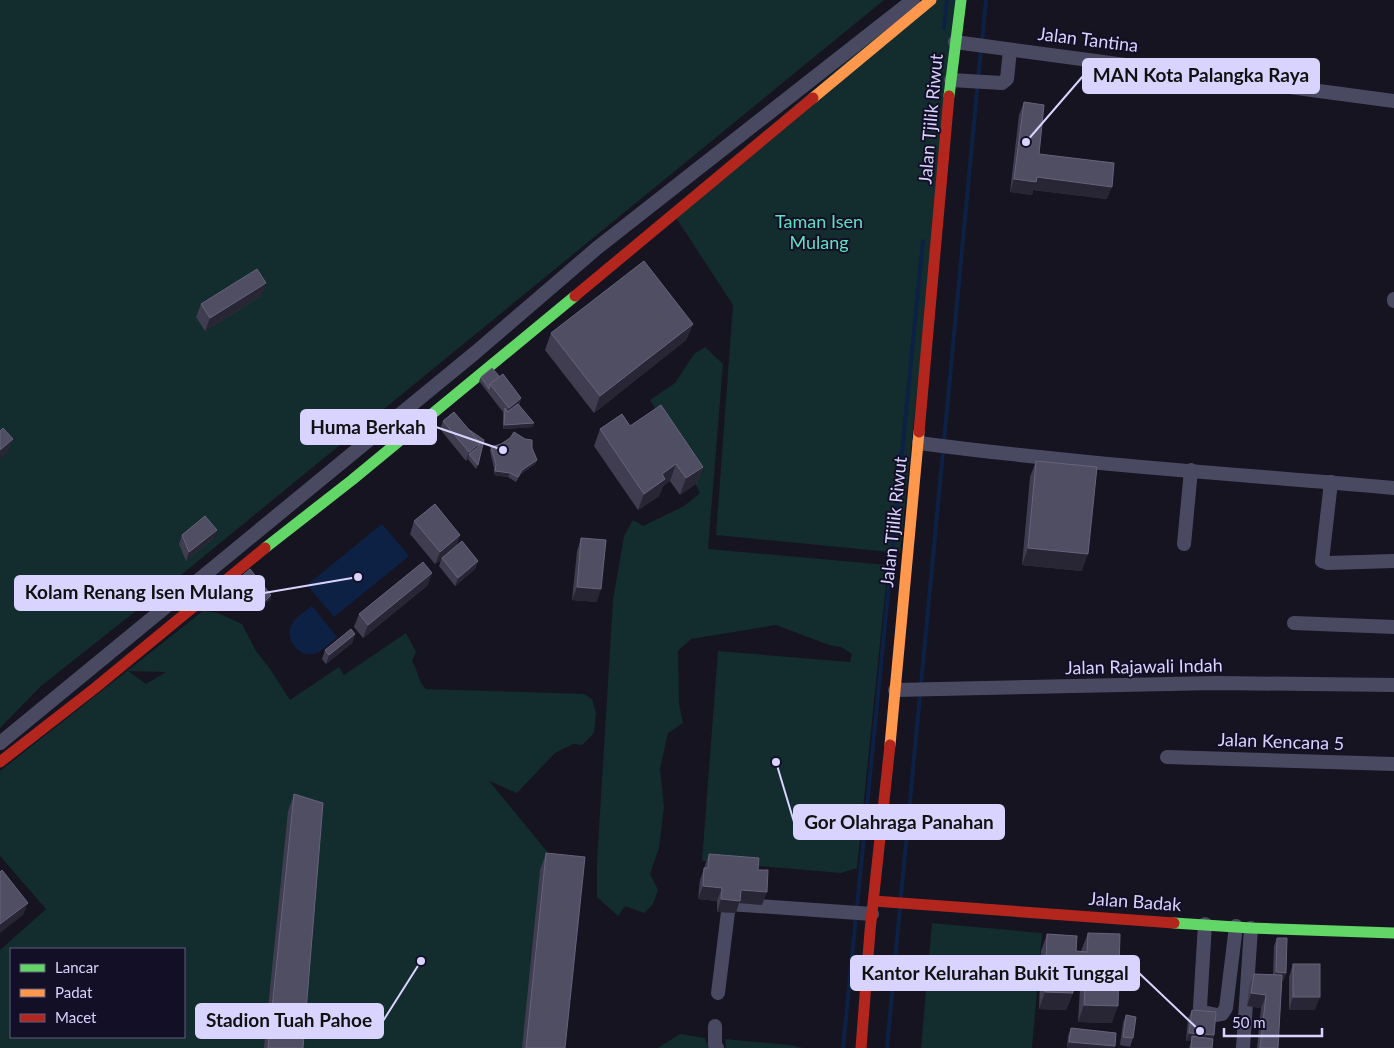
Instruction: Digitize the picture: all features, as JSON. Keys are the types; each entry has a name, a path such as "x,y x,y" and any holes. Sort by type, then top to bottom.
{"main road":[{"path":"0,762 382,455 931,0"},
{"name":"Jalan Tjilik Riwut","path":"861,1048 919,443 951,80 961,0"},
{"name":"Jalan Badak","path":"873,908 1205,924 1251,928 1394,933"}],"street":[{"path":"0,743 453,371 597,248 913,0"},
{"name":"Jalan Tantina","path":"955,42 1394,101"},
{"path":"951,80 1002,83 1007,79 1010,50"},
{"path":"919,443 1013,456 1191,470 1257,478 1394,488"},
{"path":"1184,544 1191,470"},
{"path":"1331,482 1323,562 1394,561"},
{"path":"1294,623 1394,627"},
{"name":"Jalan Rajawali Indah","path":"895,690 1216,683 1394,685"},
{"name":"Jalan Kencana 5","path":"1167,757 1394,764"},
{"path":"718,993 729,904 852,913 873,908"},
{"path":"1205,924 1200,1007 1203,1012 1217,1015 1222,1014 1226,1008 1236,926"},
{"path":"1244,1048 1251,928"},
{"path":"715,1026 715,1045 717,1048"}],"green space":[{"path":"0,0 884,0 170,584 41,686 0,728"},
{"name":"Taman Isen Mulang","path":"919,0 958,0 900,553 716,535 733,305 671,210"},
{"path":"705,347 723,364 708,549 888,565 857,868 841,873 702,861 718,651 850,662 852,654 841,647 829,645 776,625 691,639 678,651 679,704 683,723 668,733 660,769 664,807 659,848 650,874 658,890 653,904 644,913 625,906 618,916 597,897 597,862 613,600 624,536 633,520 643,526 684,506 700,493 650,400 675,383 694,354"},
{"path":"203,611 218,613 242,624 256,651 290,700 339,667 344,675 406,633 416,652 412,661 421,683 426,689 584,694 592,699 596,713 594,733 582,745 573,744 555,753 517,793 489,781 564,872 561,1048 0,1048 0,950 46,909 0,856 0,771","holes":["128,671 166,672 146,684"]},
{"path":"932,923 1042,933 1032,1048 921,1048"},
{"path":"680,1034 705,1038 708,1048 658,1048"},
{"path":"725,1039 789,1045 803,1048 726,1048"}],"water":[{"path":"382,524 409,556 334,617 307,585"},
{"path":"312,606 337,637 319,652 306,654 301,652 292,643 290,630 296,619"}],"building":[{"path":"1024,102 1044,105 1039,154 1114,163 1112,187 1037,177 1036,182 1014,179"},
{"path":"644,261 693,324 600,396 551,333"},
{"path":"257,269 266,283 210,318 201,304"},
{"path":"492,368 500,377 490,384 489,389 481,377"},
{"path":"503,374 521,398 509,408 490,384"},
{"path":"518,404 534,423 504,425 505,408 507,412"},
{"path":"661,405 703,467 686,478 676,464 662,474 665,479 644,494 600,429 622,414 630,426"},
{"path":"454,412 480,443 469,452 443,421"},
{"path":"3,428 13,439 0,450 0,431"},
{"path":"468,429 484,440 478,465 469,454 480,443"},
{"path":"514,432 525,439 532,440 532,448 537,460 522,470 518,477 510,473 495,471 496,464 491,447 501,444 510,438"},
{"path":"1036,461 1097,467 1088,554 1028,548"},
{"path":"435,504 460,535 440,552 414,521"},
{"path":"205,516 217,530 189,552 182,535"},
{"path":"581,538 606,540 601,589 577,587"},
{"path":"462,541 478,561 458,578 442,558"},
{"path":"423,562 432,573 368,625 359,614"},
{"path":"250,569 271,595 265,601 243,575"},
{"path":"351,629 355,634 329,655 325,650"},
{"path":"294,794 323,803 303,1048 268,1048"},
{"path":"546,853 585,857 565,1048 526,1048"},
{"path":"709,854 759,858 758,870 768,870 767,892 741,890 740,901 721,899 722,888 703,886 704,868 708,868"},
{"path":"2,870 28,903 0,924 0,872"},
{"path":"1088,933 1120,934 1118,1006 1084,1005 1086,971 1073,971 1073,993 1045,992 1047,934 1077,936 1076,951 1087,952"},
{"path":"1277,938 1287,938 1286,973 1276,972"},
{"path":"1293,964 1320,964 1320,997 1293,997"},
{"path":"1254,974 1282,975 1278,1048 1260,1048 1266,995 1251,993"},
{"path":"1192,1010 1216,1012 1214,1035 1189,1033"},
{"path":"1126,1015 1136,1017 1133,1038 1123,1037"},
{"path":"1071,1028 1116,1033 1115,1046 1069,1042"},
{"path":"1192,1036 1213,1039 1212,1048 1191,1048"}],"waterway":[{"path":"944,28 947,0"},
{"path":"982,43 986,0"},
{"path":"901,896 981,49"},
{"path":"843,1048 923,241"},
{"path":"887,1048 900,908"}],"traffic: fast":[{"path":"949,96 961,0"},
{"path":"265,548 352,480 575,296"},
{"path":"1174,923 1394,933"}],"traffic: slow":[{"path":"813,98 931,0"},
{"path":"890,745 919,432"}],"traffic: jam":[{"path":"919,432 949,96"},
{"path":"575,296 813,98"},
{"path":"0,762 95,688 265,548"},
{"path":"861,1048 870,931 890,745"},
{"path":"874,901 1174,923"}],"place":[{"name":"MAN Kota Palangka Raya","path":"1026,142"},
{"name":"Huma Berkah","path":"503,450"},
{"name":"Kolam Renang Isen Mulang","path":"358,577"},
{"name":"Gor Olahraga Panahan","path":"776,762"},
{"name":"Stadion Tuah Pahoe","path":"421,961"},
{"name":"Kantor Kelurahan Bukit Tunggal","path":"1200,1031"}]}
